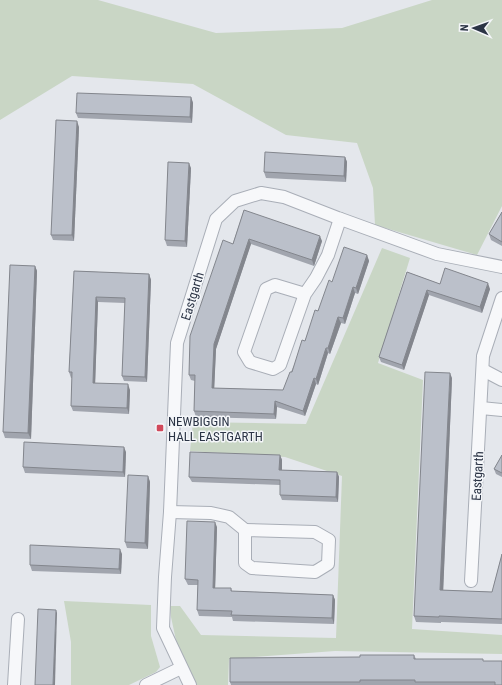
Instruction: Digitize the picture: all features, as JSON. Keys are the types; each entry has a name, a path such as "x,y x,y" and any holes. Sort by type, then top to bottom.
{"street":[{"name":"Eastgarth","path":"190,685 164,628 165,577 170,512 177,343 216,219 235,201 261,193 284,197 437,254 502,267"},
{"path":"305,294 275,285 266,289 244,352 250,362 273,369 280,365 305,294 316,278 328,255 340,219"},
{"name":"Eastgarth","path":"471,581 483,356 497,328 502,298"},
{"path":"483,370 502,380"},
{"path":"481,408 502,410"},
{"path":"170,512 211,513 229,517 245,530 315,532 329,540 328,564 314,572 252,568 245,563 245,530"},
{"path":"14,685 18,619"},
{"path":"146,685 181,668"}],"green space":[{"path":"0,0 98,0 216,33 342,28 432,0 502,0 502,206 477,255 375,225 373,188 357,143 286,135 193,84 72,76 0,120"},
{"path":"382,248 410,258 378,363 423,380 412,629 502,635 502,654 335,651 229,659 228,685 197,685 177,645 170,606 180,606 201,635 336,638 342,476 285,457 190,451 193,422 306,424"},
{"path":"64,601 151,605 151,636 160,667 156,672 129,685 71,685 71,642"}],"building":[{"path":"77,93 191,97 190,117 76,113"},
{"path":"56,120 77,121 72,235 51,235"},
{"path":"265,152 345,157 344,176 264,172"},
{"path":"168,162 189,163 185,241 165,240"},
{"path":"244,210 320,236 312,260 249,239 214,344 212,388 283,390 290,372 292,372 302,340 305,341 315,310 318,311 329,280 332,282 344,247 367,255 356,288 353,287 343,318 338,317 328,348 326,348 316,379 314,378 303,411 275,401 274,414 194,411 195,375 189,375 190,336 223,240 233,244"},
{"path":"502,212 502,242 489,234"},
{"path":"10,265 35,266 28,433 3,432"},
{"path":"445,268 488,283 480,307 427,290 402,365 379,357 407,272 440,284"},
{"path":"74,271 149,274 145,377 122,376 125,298 96,297 93,383 128,384 127,408 71,406 72,372 69,372"},
{"path":"425,372 450,373 440,590 492,592 502,554 502,619 414,616"},
{"path":"24,442 124,447 123,472 23,467"},
{"path":"190,452 280,455 279,470 337,472 336,497 280,495 280,480 189,477"},
{"path":"502,455 502,473 494,469"},
{"path":"128,475 148,476 145,543 125,542"},
{"path":"187,521 215,522 213,588 231,588 231,591 333,595 332,618 231,615 232,611 197,610 198,580 185,579"},
{"path":"30,545 120,549 119,569 30,565"},
{"path":"38,609 56,610 53,685 35,685"},
{"path":"360,655 414,655 414,659 483,659 483,661 502,661 502,685 495,685 495,682 415,682 415,680 360,680 360,682 230,682 230,658 360,657"}],"place":[{"name":"NEWBIGGIN HALL EASTGARTH","path":"160,428"}]}
